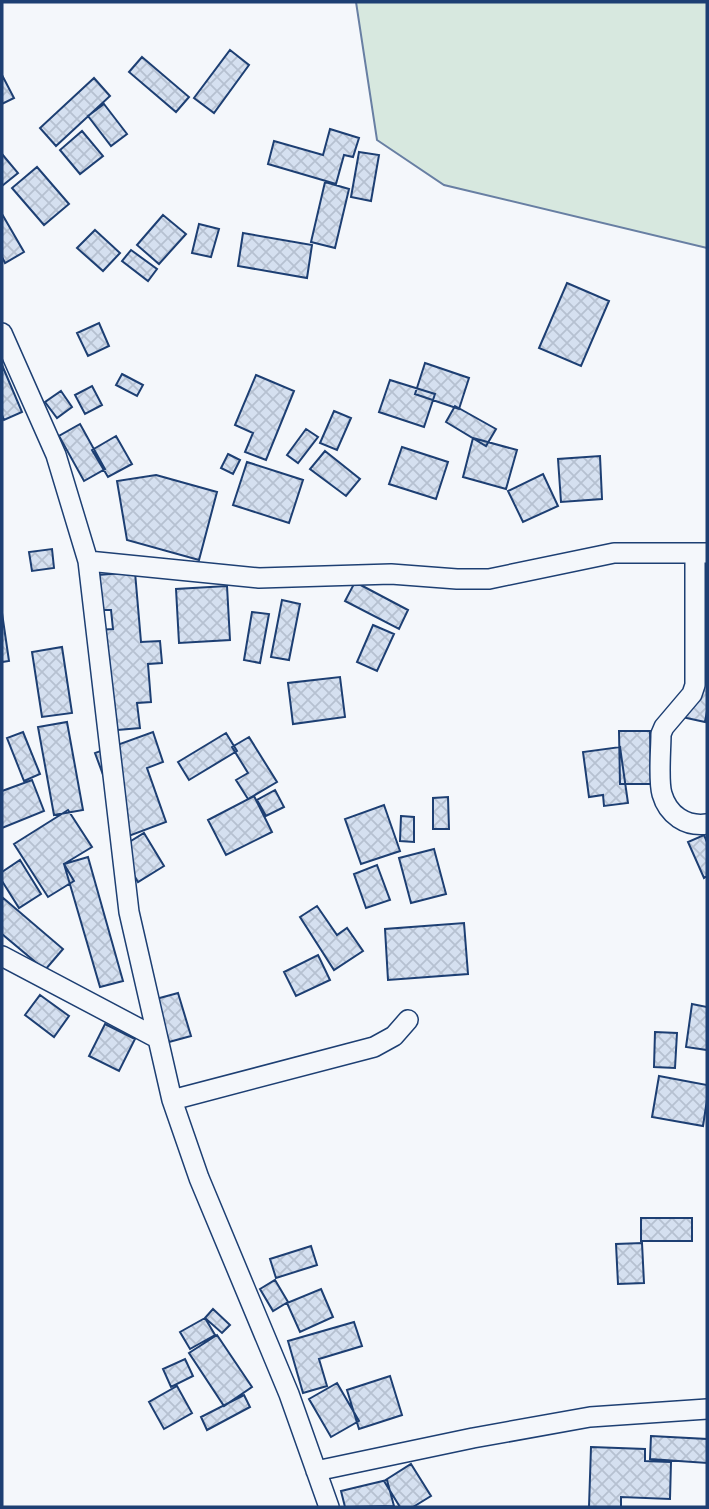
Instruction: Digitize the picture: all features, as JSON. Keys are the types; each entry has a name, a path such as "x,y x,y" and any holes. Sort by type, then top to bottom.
{"street":[{"path":"2,333 56,456 88,561 128,912 172,1100 200,1178 289,1394 329,1507"},
{"path":"88,561 259,578 391,574 489,579 614,553 701,553 695,685 692,694 661,734 661,792 669,811 682,821 707,824"},
{"path":"2,956 157,1038"},
{"path":"172,1100 374,1047 394,1035 408,1020"},
{"path":"316,1471 590,1417 707,1409"}],"shaded area":[{"path":"356,2 707,2 707,248 444,185 377,140"}],"building":[{"path":"230,50 249,65 214,113 194,98"},
{"path":"142,57 189,97 176,112 129,72"},
{"path":"2,75 14,98 2,104"},
{"path":"94,78 110,96 56,146 40,128"},
{"path":"104,104 127,134 111,146 88,116"},
{"path":"330,129 359,138 353,157 344,155 336,184 268,164 274,141 323,155"},
{"path":"82,131 103,156 80,174 60,150"},
{"path":"359,152 379,155 371,201 351,197"},
{"path":"2,154 18,173 2,186"},
{"path":"37,167 69,204 44,225 12,188"},
{"path":"325,182 349,189 335,248 311,242"},
{"path":"2,214 24,252 5,263 2,257"},
{"path":"163,215 186,234 159,264 137,245"},
{"path":"199,224 219,229 211,257 192,253"},
{"path":"95,230 120,253 103,271 77,248"},
{"path":"243,233 312,245 307,278 238,266"},
{"path":"131,250 157,269 148,281 122,261"},
{"path":"567,283 609,301 581,366 539,348"},
{"path":"99,323 109,346 88,356 77,333"},
{"path":"425,363 469,378 459,409 415,394"},
{"path":"2,365 22,412 4,420 2,415"},
{"path":"122,374 143,385 137,396 116,385"},
{"path":"256,375 294,391 266,460 245,452 253,433 235,425"},
{"path":"390,380 435,394 424,427 379,412"},
{"path":"92,386 102,405 85,414 75,395"},
{"path":"61,391 72,407 57,418 45,402"},
{"path":"455,406 496,429 486,446 446,422"},
{"path":"334,411 351,418 337,450 320,443"},
{"path":"80,424 105,469 84,481 59,436"},
{"path":"306,429 318,437 298,463 287,455"},
{"path":"116,436 132,464 108,477 92,450"},
{"path":"473,438 517,450 506,489 463,477"},
{"path":"402,447 448,462 436,499 389,484"},
{"path":"325,451 360,479 346,496 310,469"},
{"path":"228,454 240,460 233,474 221,468"},
{"path":"600,456 602,499 561,502 558,459"},
{"path":"247,462 303,480 289,523 233,505"},
{"path":"543,474 558,506 523,522 508,491"},
{"path":"156,475 217,492 199,560 127,540 117,481"},
{"path":"52,549 54,568 32,571 29,552"},
{"path":"135,572 141,642 160,641 162,663 148,664 151,702 137,703 140,728 106,731 97,630 113,629 111,610 101,610 98,575"},
{"path":"355,582 408,610 399,629 345,601"},
{"path":"227,586 230,640 179,643 176,589"},
{"path":"282,600 300,604 289,660 271,657"},
{"path":"252,612 269,614 260,663 244,660"},
{"path":"2,613 9,661 2,662"},
{"path":"373,625 394,634 377,671 357,662"},
{"path":"62,647 72,713 42,717 32,652"},
{"path":"695,659 707,662 705,722 682,717"},
{"path":"340,677 345,717 293,724 288,683"},
{"path":"67,722 83,810 54,815 38,727"},
{"path":"619,731 650,731 651,784 620,784"},
{"path":"23,732 40,774 24,781 7,738"},
{"path":"153,732 163,762 147,768 166,822 126,837 95,753"},
{"path":"226,733 237,751 189,780 178,762"},
{"path":"249,737 277,782 248,799 236,780 248,773 232,747"},
{"path":"620,747 628,803 604,806 603,795 589,797 583,752"},
{"path":"32,780 44,811 2,828 2,791"},
{"path":"275,790 284,807 266,816 257,800"},
{"path":"254,796 272,832 226,855 208,820"},
{"path":"448,797 449,829 433,829 433,798"},
{"path":"384,805 400,851 361,864 345,819"},
{"path":"68,810 92,847 64,864 74,881 48,897 14,844"},
{"path":"401,816 414,817 414,842 400,841"},
{"path":"144,833 164,866 138,882 118,849"},
{"path":"704,835 707,842 707,876 704,878 688,842"},
{"path":"434,849 446,894 411,903 399,858"},
{"path":"88,857 123,981 100,987 64,864"},
{"path":"20,860 41,894 19,908 2,881 2,872"},
{"path":"377,865 390,900 366,908 354,874"},
{"path":"2,897 63,949 45,970 2,934"},
{"path":"317,906 337,935 347,928 363,951 334,970 300,917"},
{"path":"464,923 468,974 388,980 385,929"},
{"path":"318,955 330,980 296,996 284,972"},
{"path":"178,993 191,1036 169,1042 156,999"},
{"path":"40,995 69,1016 54,1037 25,1015"},
{"path":"692,1004 707,1007 707,1050 686,1047"},
{"path":"105,1024 135,1039 119,1071 89,1056"},
{"path":"655,1032 677,1033 675,1068 654,1067"},
{"path":"659,1076 707,1085 703,1126 652,1117"},
{"path":"641,1218 692,1218 692,1241 641,1241"},
{"path":"642,1243 644,1283 618,1284 616,1244"},
{"path":"311,1246 317,1265 276,1278 270,1259"},
{"path":"275,1280 288,1302 273,1311 260,1289"},
{"path":"321,1289 333,1317 300,1332 287,1303"},
{"path":"213,1309 230,1325 222,1333 205,1318"},
{"path":"205,1318 215,1335 190,1349 180,1332"},
{"path":"354,1322 362,1346 319,1359 327,1386 303,1393 288,1341"},
{"path":"217,1335 252,1387 224,1406 189,1353"},
{"path":"185,1359 193,1376 171,1387 163,1369"},
{"path":"390,1376 402,1415 359,1429 347,1390"},
{"path":"337,1383 359,1421 331,1437 309,1399"},
{"path":"177,1386 192,1413 164,1429 149,1402"},
{"path":"244,1395 250,1407 207,1430 201,1417"},
{"path":"651,1436 707,1439 707,1463 650,1459"},
{"path":"591,1447 645,1449 645,1461 671,1462 670,1499 621,1497 621,1507 589,1507"},
{"path":"411,1464 431,1496 413,1507 400,1507 384,1481"},
{"path":"387,1480 394,1506 345,1507 341,1491"}]}
